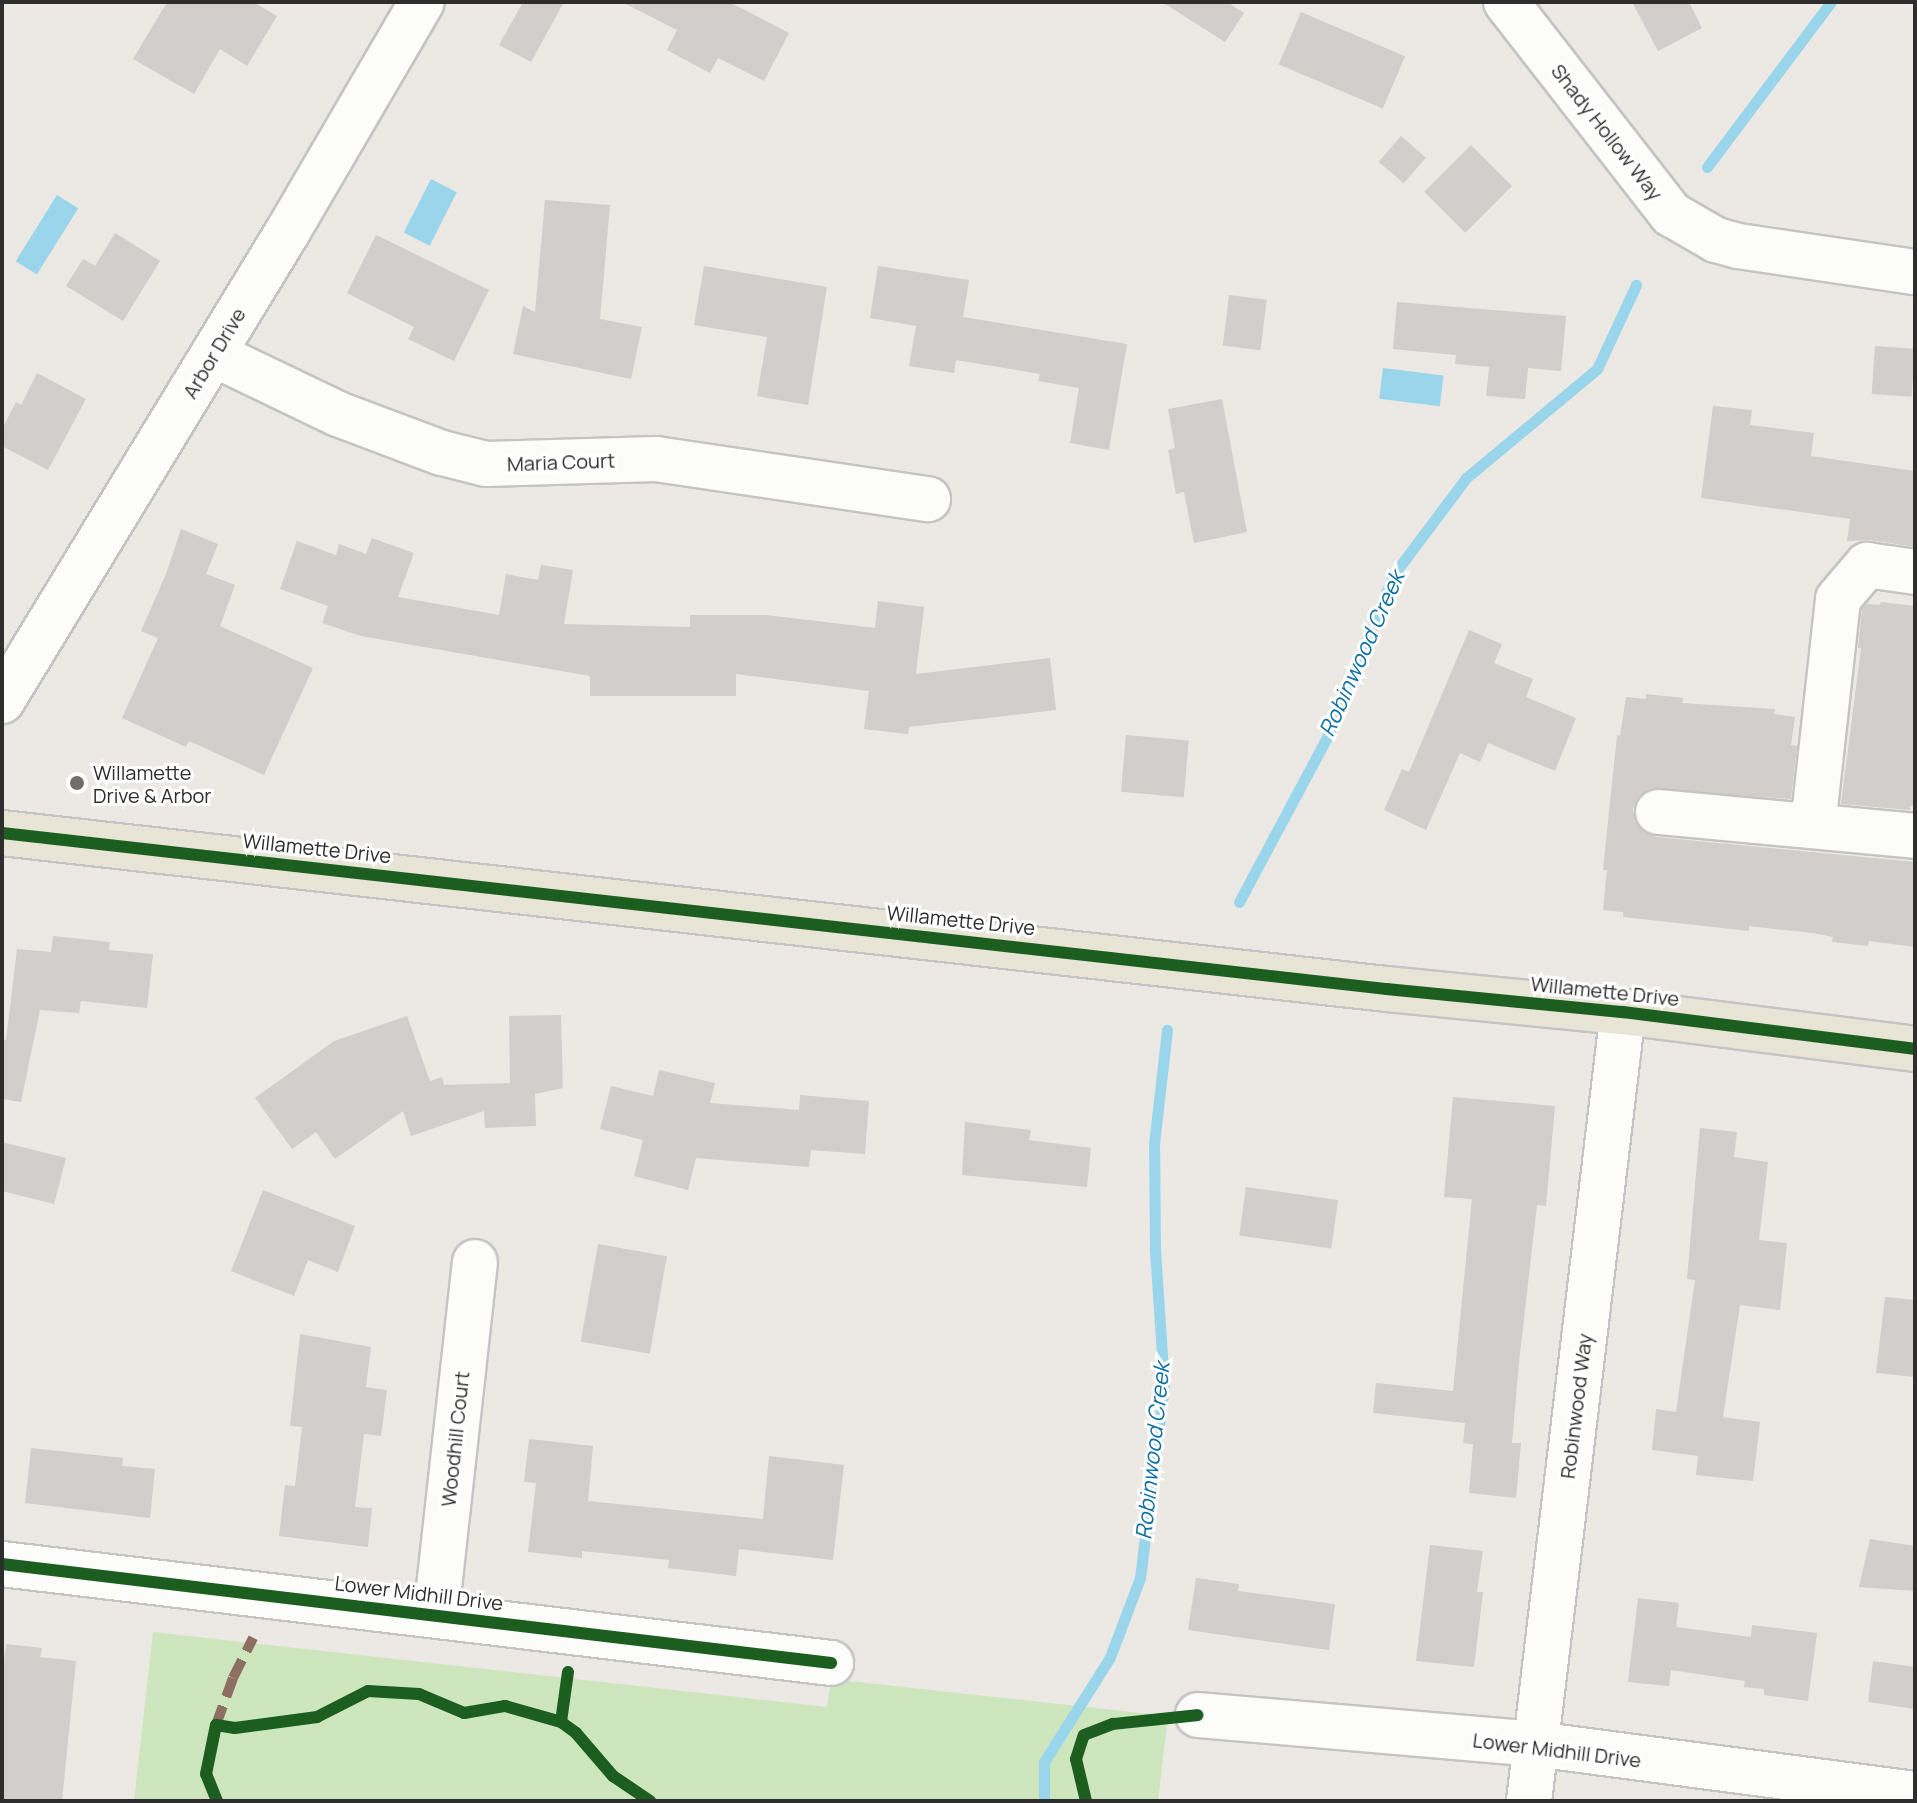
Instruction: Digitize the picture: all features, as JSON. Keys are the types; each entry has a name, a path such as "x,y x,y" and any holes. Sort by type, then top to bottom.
{"main road":[{"name":"Willamette Drive","path":"2,833 1387,989 1623,1012 1915,1049"}],"street":[{"name":"Arbor Drive","path":"2,701 422,2"},
{"name":"Shady Hollow Way","path":"1506,2 1671,214 1716,240 1738,246 1915,272"},
{"name":"Maria Court","path":"213,354 338,414 442,453 486,464 656,459 928,499"},
{"path":"1813,826 1838,599 1867,565 1915,572"},
{"path":"1658,812 1915,836"},
{"name":"Robinwood Way","path":"1529,1801 1623,1012"},
{"name":"Woodhill Court","path":"436,1615 475,1262"},
{"name":"Lower Midhill Drive","path":"2,1564 831,1663"},
{"name":"Lower Midhill Drive","path":"1198,1715 1535,1744 1915,1794"}],"green space":[{"path":"153,1632 827,1707 831,1679 1168,1716 1158,1801 134,1801"}],"water":[{"path":"431,179 457,192 430,246 404,232"},
{"path":"57,195 78,208 37,274 16,261"},
{"path":"1383,368 1444,375 1440,406 1379,399"}],"building":[{"path":"167,2 253,2 277,16 247,66 220,49 194,94 133,59"},
{"path":"523,2 564,2 531,62 499,45"},
{"path":"622,2 729,2 789,33 764,81 718,58 710,73 667,50 677,30"},
{"path":"1162,2 1227,2 1244,13 1225,42"},
{"path":"1632,2 1689,2 1702,28 1658,51"},
{"path":"1301,12 1405,56 1383,109 1279,64"},
{"path":"1401,136 1426,158 1404,183 1379,162"},
{"path":"1471,145 1512,186 1465,233 1424,192"},
{"path":"545,200 610,205 600,319 642,327 631,379 513,354 523,306 535,312"},
{"path":"115,233 160,261 123,321 66,286 83,259 95,266"},
{"path":"376,235 489,290 454,361 408,339 414,327 347,293"},
{"path":"704,266 827,287 808,405 757,396 767,337 694,325"},
{"path":"878,266 969,280 963,317 1127,344 1109,450 1070,443 1079,388 1038,381 1040,374 956,360 954,373 909,366 916,326 870,318"},
{"path":"1229,295 1267,300 1261,350 1223,346"},
{"path":"1397,302 1566,316 1561,371 1528,368 1525,399 1486,396 1489,367 1455,364 1456,355 1393,349"},
{"path":"1875,346 1915,349 1912,397 1872,394"},
{"path":"37,373 86,399 48,470 2,446 2,429 16,402 21,405"},
{"path":"1222,399 1247,532 1194,543 1184,492 1176,494 1168,450 1175,448 1168,409"},
{"path":"1713,406 1752,410 1750,425 1814,433 1811,456 1915,471 1915,547 1871,540 1847,541 1850,519 1701,498"},
{"path":"181,529 218,544 206,574 235,585 220,626 313,668 264,775 189,741 186,747 122,718 158,638 141,631 166,574"},
{"path":"372,538 414,553 398,597 499,615 506,574 538,580 541,565 573,570 564,624 690,627 690,615 766,615 875,628 878,601 924,607 916,674 1050,658 1056,710 909,727 908,734 864,729 869,691 736,674 736,696 590,696 590,676 361,636 322,623 328,606 280,589 297,541 336,555 339,544 366,554"},
{"path":"1881,602 1915,606 1915,806 1910,806 1910,810 1841,804 1861,648 1858,648 1862,609 1867,604 1880,605"},
{"path":"1469,630 1502,644 1494,663 1533,679 1526,697 1576,718 1555,771 1488,743 1480,762 1460,753 1426,830 1384,810 1402,769 1409,772"},
{"path":"1646,694 1683,698 1682,703 1775,709 1774,714 1795,717 1791,745 1797,746 1791,799 1648,789 1638,797 1633,809 1635,822 1643,832 1656,837 1915,862 1915,947 1869,941 1868,946 1832,942 1833,937 1813,933 1749,926 1749,931 1623,917 1623,912 1603,910 1607,870 1603,870 1617,735 1620,736 1626,697 1646,699"},
{"path":"1126,735 1189,740 1184,797 1121,792"},
{"path":"53,936 110,942 109,950 153,954 147,1008 81,1001 79,1013 40,1010 21,1102 2,1099 2,1039 6,1040 17,949 51,952"},
{"path":"561,1015 563,1088 535,1094 536,1126 485,1128 484,1111 411,1136 403,1111 335,1159 316,1132 292,1149 255,1098 334,1041 407,1016 430,1081 442,1077 444,1085 510,1083 509,1016"},
{"path":"659,1070 715,1083 710,1103 799,1110 800,1095 869,1101 865,1154 811,1150 809,1167 696,1158 688,1190 634,1176 643,1140 600,1129 611,1086 653,1096"},
{"path":"1453,1097 1555,1106 1546,1206 1537,1205 1519,1362 1512,1443 1521,1443 1516,1498 1469,1493 1473,1444 1463,1443 1465,1423 1373,1413 1376,1383 1453,1391 1472,1199 1444,1197"},
{"path":"965,1122 1031,1130 1029,1140 1091,1148 1087,1187 962,1175"},
{"path":"1700,1128 1737,1132 1734,1157 1768,1162 1759,1240 1787,1243 1780,1310 1740,1305 1723,1417 1760,1422 1753,1481 1696,1475 1698,1456 1652,1450 1656,1409 1676,1412 1695,1280 1687,1279"},
{"path":"2,1142 66,1158 54,1204 2,1191"},
{"path":"1246,1187 1338,1200 1331,1248 1239,1236"},
{"path":"263,1190 355,1226 338,1272 308,1260 294,1296 231,1271"},
{"path":"598,1244 667,1256 650,1354 581,1341"},
{"path":"1885,1297 1915,1300 1915,1377 1876,1373"},
{"path":"300,1334 371,1347 366,1387 387,1390 381,1436 364,1434 355,1507 372,1508 368,1547 279,1536 285,1485 295,1486 302,1427 290,1426"},
{"path":"529,1439 593,1446 588,1501 763,1519 769,1456 844,1465 833,1560 739,1549 736,1576 668,1568 669,1560 582,1551 582,1558 528,1552 536,1483 524,1482"},
{"path":"31,1448 123,1458 122,1466 155,1469 150,1518 25,1503"},
{"path":"1870,1539 1915,1546 1915,1591 1859,1587"},
{"path":"1430,1545 1483,1551 1477,1592 1483,1592 1474,1667 1416,1661"},
{"path":"1196,1578 1239,1584 1238,1591 1335,1604 1329,1650 1188,1630"},
{"path":"1638,1598 1679,1603 1676,1627 1751,1637 1752,1625 1817,1633 1808,1701 1764,1695 1764,1689 1744,1687 1745,1681 1671,1670 1669,1686 1628,1682"},
{"path":"6,1644 42,1648 40,1657 76,1661 62,1801 2,1801 2,1678"},
{"path":"1873,1661 1915,1667 1915,1709 1868,1702"}],"waterway":[{"name":"Robinwood Creek","path":"1707,167 1831,2"},
{"name":"Robinwood Creek","path":"1239,902 1327,737 1394,574 1466,478 1597,369 1636,285"},
{"name":"Robinwood Creek","path":"1044,1801 1044,1762 1110,1657 1140,1578 1164,1385 1155,1250 1154,1144 1167,1030"}],"marked path":[{"path":"216,1725 233,1678 253,1638"}],"cycle path":[{"path":"2,833 1387,989 1623,1012 1915,1049"},
{"path":"2,1564 831,1663"},
{"path":"568,1672 561,1722 576,1733 613,1776 650,1801"},
{"path":"217,1801 206,1774 216,1725 235,1728 317,1717 368,1691 419,1694 464,1713 505,1706 561,1722"},
{"path":"1086,1801 1076,1759 1084,1735 1113,1724 1198,1715"}],"place":[{"name":"Willamette Drive & Arbor","path":"77,783"}]}
